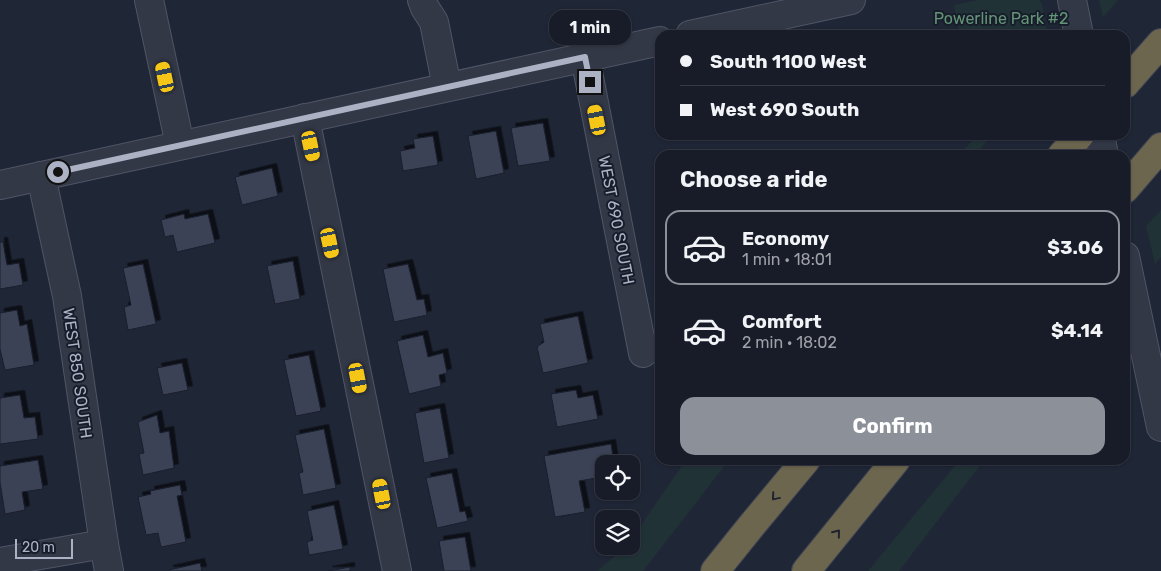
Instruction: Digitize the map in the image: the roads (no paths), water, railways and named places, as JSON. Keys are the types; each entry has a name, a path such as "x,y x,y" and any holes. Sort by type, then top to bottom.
{"highway":[{"path":"1133,75 1161,43"},
{"path":"1066,150 1076,140"},
{"path":"1130,183 1160,149"},
{"path":"715,571 802,465"},
{"path":"806,571 892,465"}],"street":[{"path":"149,0 180,145"},
{"path":"422,0 434,22 447,87"},
{"path":"1072,0 1078,30"},
{"path":"712,30 840,1"},
{"path":"0,185 655,42"},
{"name":"WEST 690 SOUTH","path":"585,57 643,354"},
{"path":"305,118 397,571"},
{"name":"WEST 850 SOUTH","path":"41,176 67,296 109,571"},
{"path":"1130,279 1161,424"},
{"path":"0,562 104,544"}],"park label":[{"name":"Powerline Park #2","path":"1001,18"}]}
